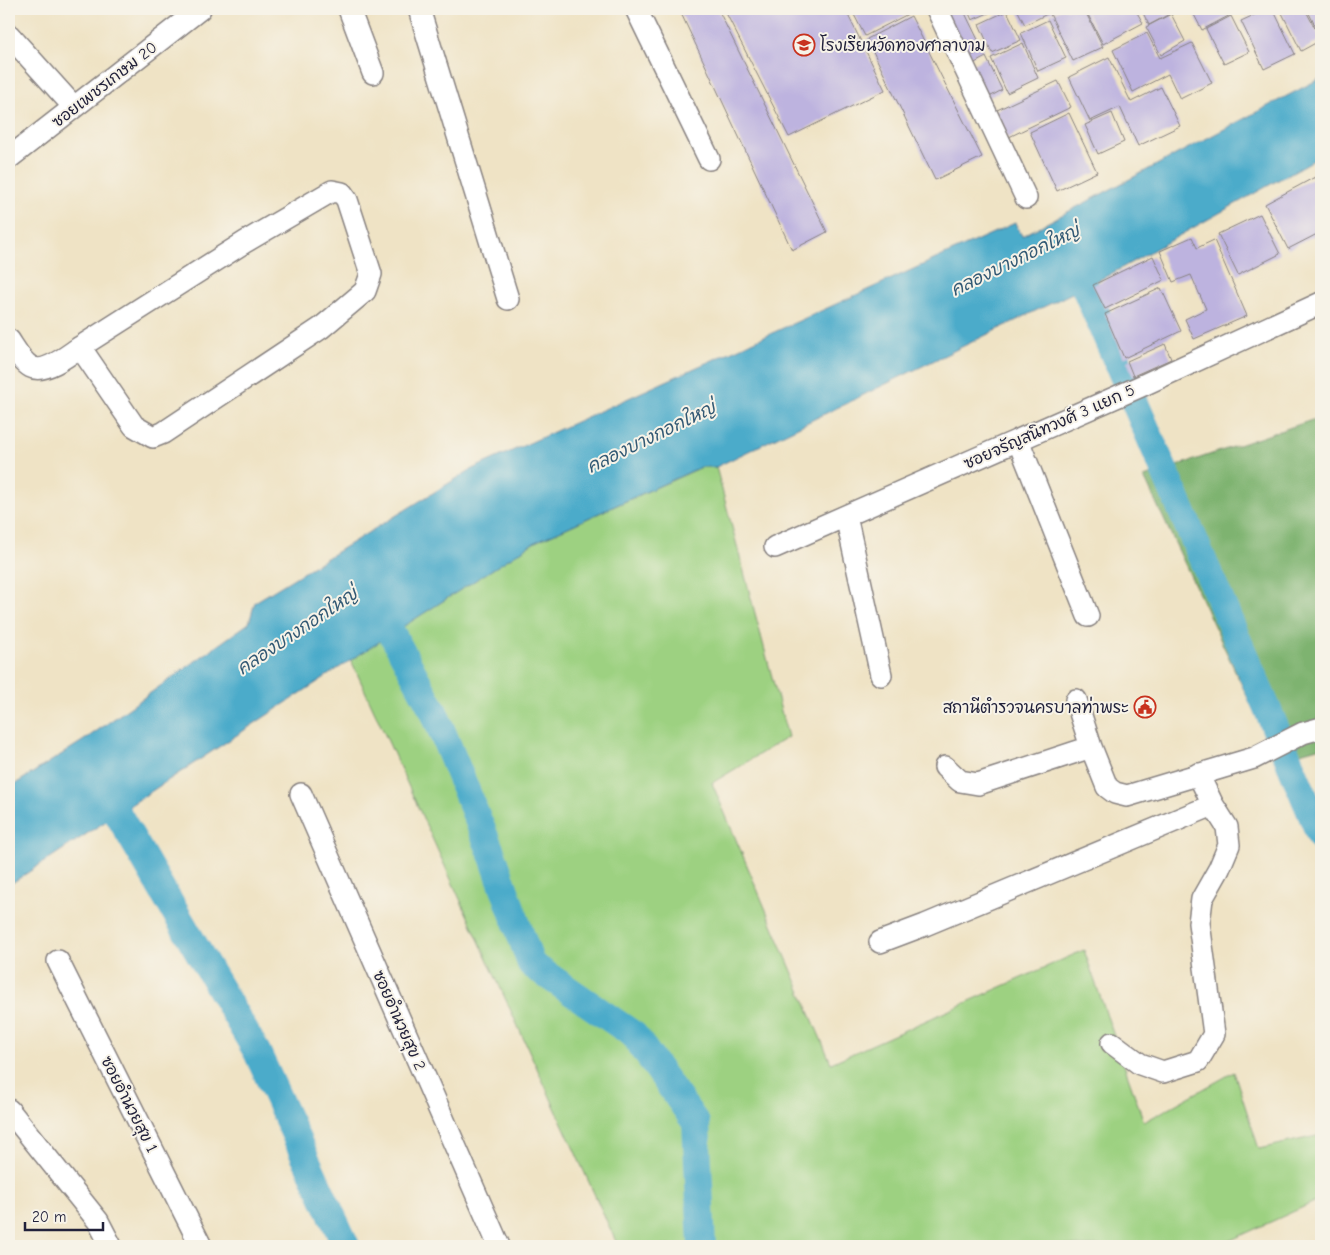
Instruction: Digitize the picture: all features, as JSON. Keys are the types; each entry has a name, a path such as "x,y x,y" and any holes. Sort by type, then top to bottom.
{"street":[{"name":"ซอยเพชรเกษม 20","path":"9,158 200,9"},
{"path":"349,9 373,72"},
{"path":"419,9 508,299"},
{"path":"636,9 709,159"},
{"path":"937,9 1026,198"},
{"path":"9,35 74,107"},
{"path":"9,340 26,363 33,368 42,369 80,348 245,242 332,191 342,193 347,200 371,274 365,292 321,328 163,433 153,437 134,426 80,348"},
{"name":"ซอยจรัญสนิทวงศ์ 3 แยก 5","path":"775,547 1139,387 1321,302"},
{"path":"1018,440 1088,616"},
{"path":"846,516 882,675"},
{"path":"1076,700 1091,747 1107,787 1115,793 1127,796 1266,752 1312,730"},
{"path":"945,767 960,781 978,784 1091,747"},
{"path":"1112,1043 1140,1064 1163,1072 1198,1061 1214,1034 1198,923 1202,899 1219,869 1229,845 1227,827 1213,805 1198,774"},
{"name":"ซอยอำนวยสุข 2","path":"301,794 499,1246"},
{"path":"880,942 1213,805"},
{"name":"ซอยอำนวยสุข 1","path":"58,961 201,1246"},
{"path":"9,1110 98,1221 110,1246"}],"green space":[{"path":"1321,417 1321,747 1276,760 1144,477"},
{"path":"702,467 716,467 788,737 712,783 831,1063 1084,950 1144,1122 1234,1072 1259,1149 1321,1135 1321,1199 1218,1246 618,1246 351,660 535,542"}],"water":[{"name":"คลองบางกอกใหญ่","path":"1321,78 1321,156 1109,275 716,467 701,467 535,542 351,660 9,885 9,788 84,740 249,623 255,602 472,469 1015,223 1022,236"}],"building":[{"path":"679,9 718,9 827,232 792,250"},
{"path":"724,9 845,9 885,90 789,137"},
{"path":"851,9 905,9 908,14 865,36"},
{"path":"943,9 963,9 983,50 964,59"},
{"path":"967,9 998,9 972,20"},
{"path":"1017,9 1057,9 1025,25"},
{"path":"1061,9 1084,9 1103,47 1073,61 1050,14"},
{"path":"1085,9 1135,9 1143,23 1103,44"},
{"path":"1141,9 1174,9 1175,11 1149,25"},
{"path":"1191,9 1232,9 1234,13 1202,30"},
{"path":"1241,9 1257,9 1244,15"},
{"path":"1267,9 1273,9 1295,54 1264,69 1241,21"},
{"path":"1280,9 1305,9 1321,40 1301,51"},
{"path":"1307,9 1321,9 1321,38"},
{"path":"1007,11 1021,40 992,53 979,24"},
{"path":"1171,14 1185,41 1161,55 1146,27"},
{"path":"911,16 982,157 935,180 867,39"},
{"path":"1231,16 1249,52 1224,64 1206,29"},
{"path":"1048,20 1066,58 1038,71 1021,33"},
{"path":"1147,33 1160,58 1192,43 1212,83 1180,99 1168,74 1133,92 1113,50"},
{"path":"1023,43 1038,78 1007,93 991,58"},
{"path":"986,57 1002,90 984,100 967,67"},
{"path":"1109,57 1131,102 1161,87 1180,126 1138,146 1120,107 1090,121 1069,77"},
{"path":"1058,81 1071,107 1007,138 995,111"},
{"path":"1069,113 1097,172 1057,191 1030,132"},
{"path":"1112,113 1124,142 1098,154 1085,125"},
{"path":"1315,177 1321,188 1321,232 1288,249 1265,204"},
{"path":"1260,214 1280,254 1238,275 1218,234"},
{"path":"1192,237 1197,248 1214,240 1247,316 1194,339 1185,319 1206,309 1191,275 1173,282 1160,251"},
{"path":"1153,256 1164,280 1105,309 1093,285"},
{"path":"1161,288 1181,331 1124,358 1105,314"},
{"path":"1165,344 1171,359 1133,376 1127,361"}],"waterway":[{"name":"คลองบางกอกใหญ่","path":"1070,253 1321,837"},
{"path":"375,602 434,712 492,854 531,964 634,1035 696,1123 702,1246"},
{"path":"98,780 257,1052 346,1246"}],"place":[{"name":"โรงเรียนวัดทองศาลางาม","path":"804,45"},
{"name":"สถานีตำรวจนครบาลท่าพระ","path":"1145,707"}]}
